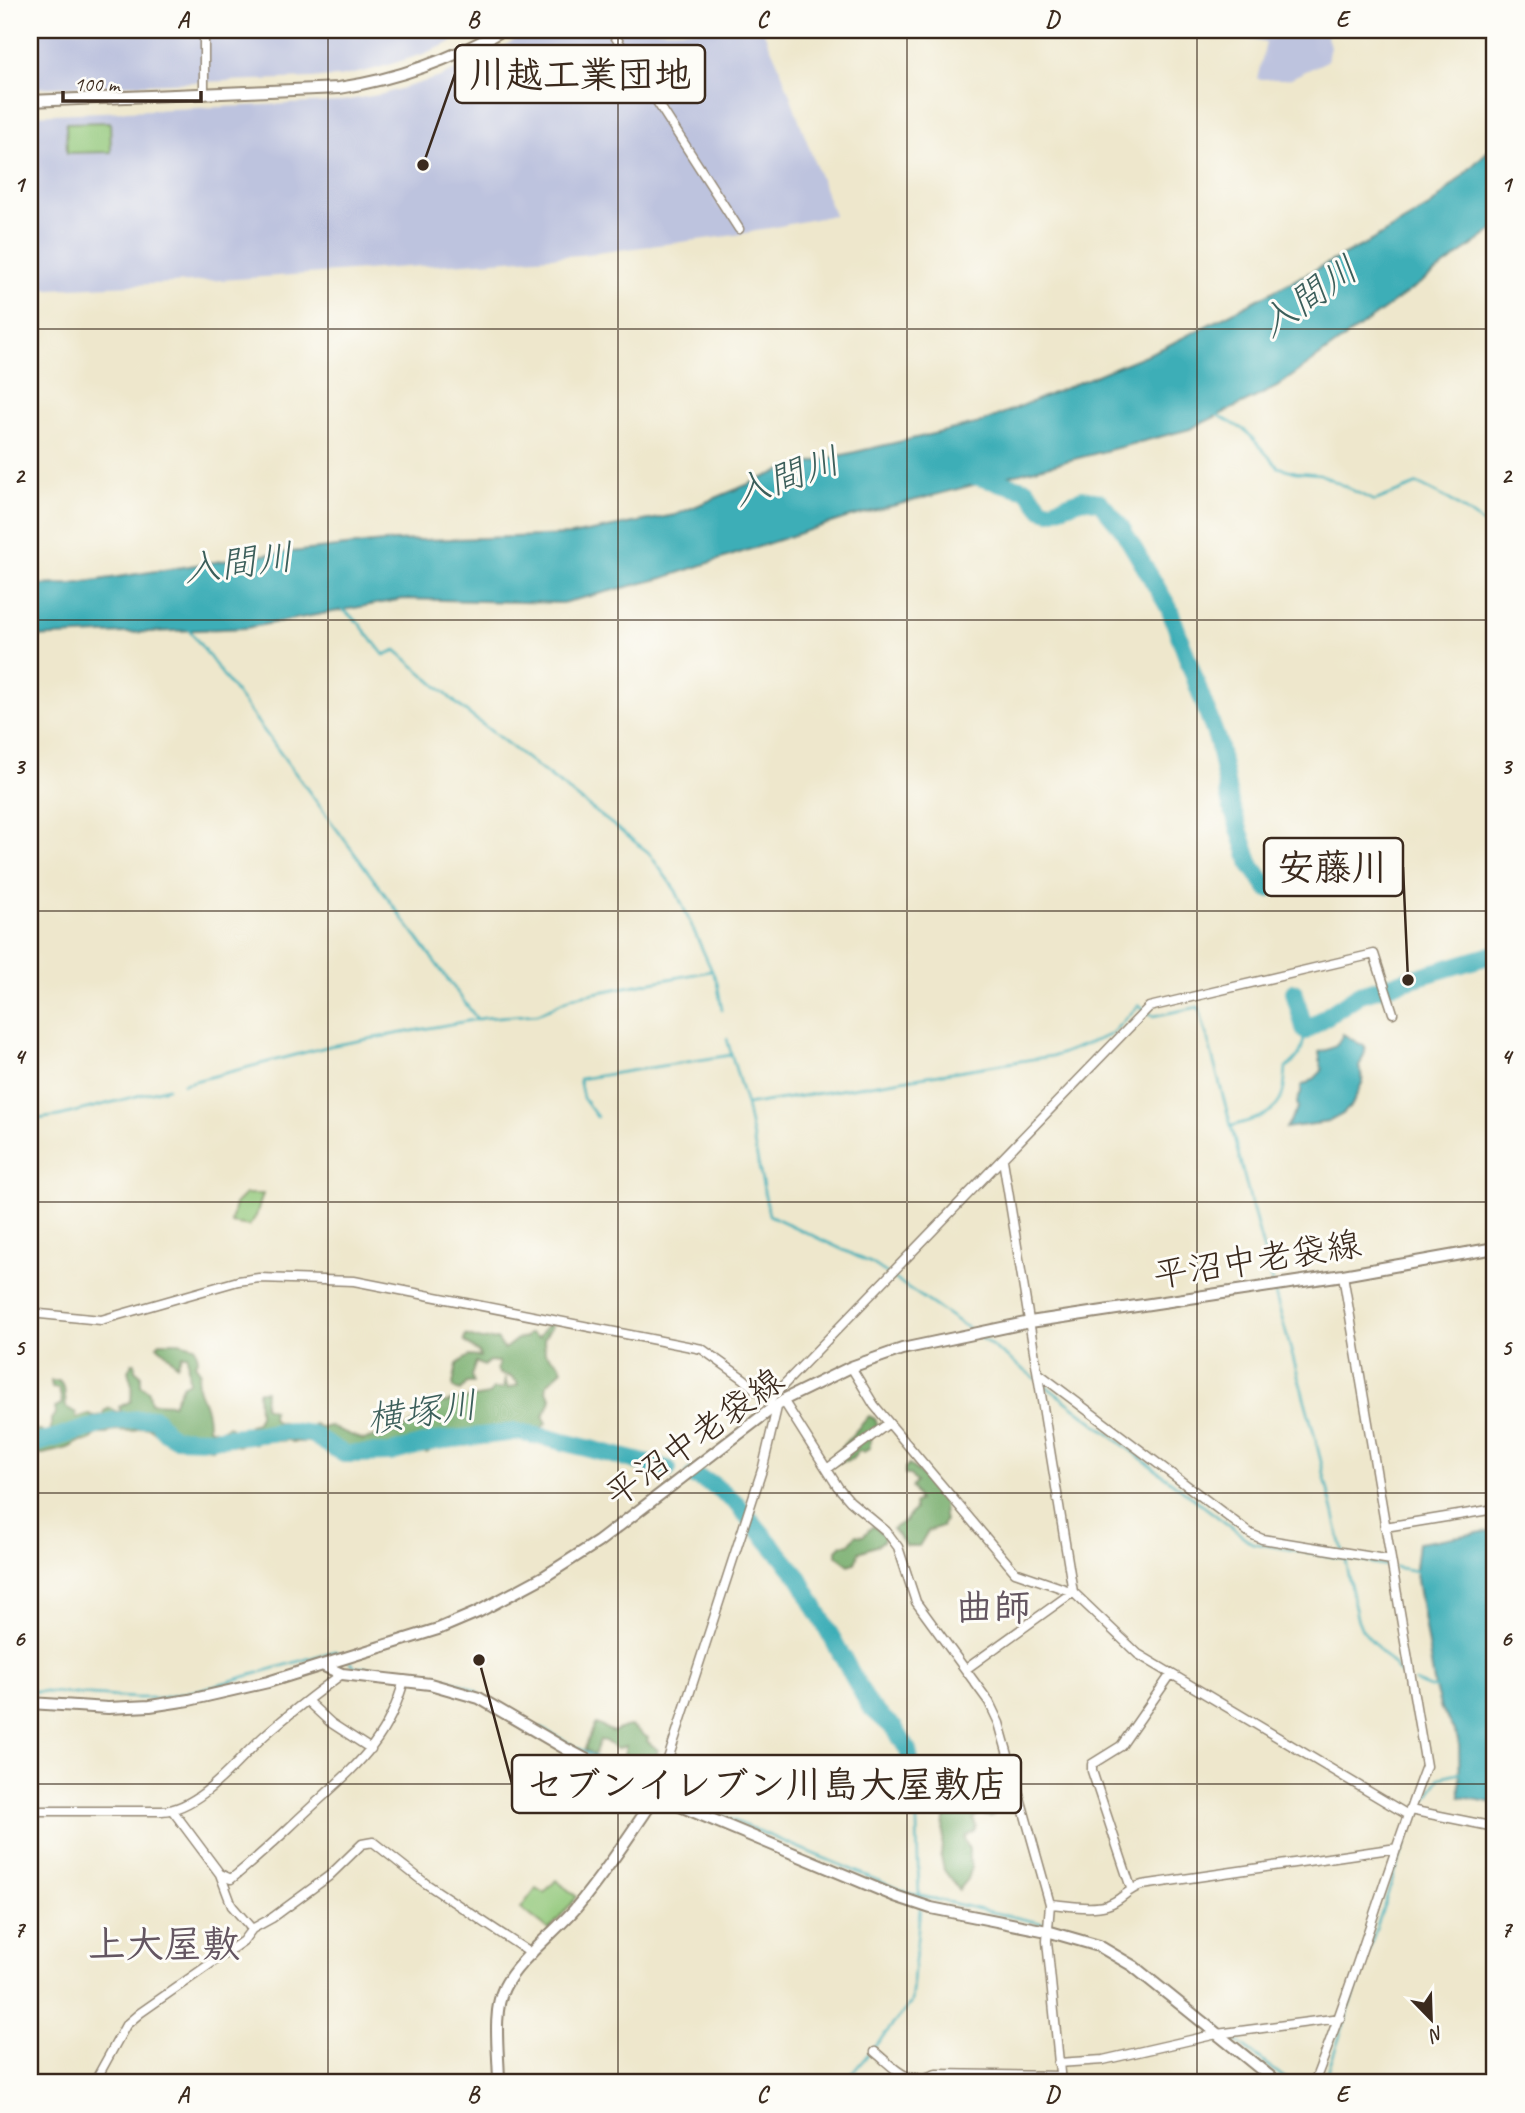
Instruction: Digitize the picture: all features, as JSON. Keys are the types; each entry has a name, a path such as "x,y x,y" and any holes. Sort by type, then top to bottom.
{"street":[{"path":"204,30 204,95"},
{"path":"30,101 286,92 370,83 429,66 503,30"},
{"path":"611,30 739,229"},
{"path":"499,2083 497,2015 503,1989 576,1908 656,1796 763,1467 775,1402 1149,1007 1374,954 1393,1013"},
{"path":"1003,1160 1073,1592"},
{"name":"平沼中老袋線","path":"30,1703 108,1708 150,1706 211,1696 324,1666 438,1629 478,1612 545,1576 598,1542 775,1402 851,1367 902,1349 1030,1322 1343,1275 1495,1248"},
{"path":"1314,2083 1340,2018 1426,1766 1343,1275"},
{"path":"30,1313 101,1320 238,1281 258,1278 354,1281 702,1349 775,1402 850,1501 886,1531 898,1547 916,1602 989,1702 999,1723 1050,1904 1047,1931 1060,2079 975,2074 936,2074 917,2079 906,2078 875,2052"},
{"path":"851,1367 874,1405 1015,1572 1073,1592 1138,1654 1409,1812 1495,1827"},
{"path":"1038,1373 1251,1534 1262,1539 1391,1560"},
{"path":"827,1469 889,1423"},
{"path":"1385,1527 1495,1509"},
{"path":"966,1669 1073,1592"},
{"path":"324,1666 342,1674 451,1688 479,1698 566,1749 656,1796 895,1896 931,1908 1047,1931 1099,1946 1116,1955 1278,2083"},
{"path":"30,1811 173,1811 192,1802 211,1787 263,1737 342,1674"},
{"path":"1131,1888 1091,1771 1092,1764 1121,1746 1171,1674"},
{"path":"220,1874 231,1879 354,1770 371,1749 391,1716 404,1680"},
{"path":"307,1700 331,1723 371,1749"},
{"path":"173,1811 220,1874 232,1906 252,1929"},
{"path":"94,2083 126,2025 140,2012 243,1941 252,1929 272,1918 329,1876 362,1844 373,1842 425,1882 532,1954"},
{"path":"1050,1904 1091,1907 1106,1905 1116,1901 1131,1888 1396,1848"},
{"path":"1058,2063 1129,2056 1217,2034 1340,2018"}],"shaded area":[{"path":"30,30 478,30 427,53 340,77 30,88"},
{"path":"529,30 763,30 780,68 834,215 736,235 580,255 192,282 30,290 30,115 337,102 383,94 440,77 497,51"},
{"path":"1227,30 1330,30 1327,37 1330,46 1327,61 1289,79 1257,79 1266,43 1226,34"}],"green space":[{"path":"110,122 111,152 67,153 66,123"},
{"path":"245,1194 263,1194 256,1216 249,1226 231,1223 235,1204"},
{"path":"548,1324 552,1326 544,1339 545,1353 560,1364 562,1370 547,1384 546,1391 551,1397 543,1416 547,1423 540,1429 537,1438 530,1433 525,1438 499,1438 464,1446 458,1443 438,1446 427,1453 413,1450 396,1456 389,1451 383,1452 380,1460 366,1461 343,1457 327,1447 310,1442 277,1441 271,1436 262,1437 254,1444 244,1442 239,1446 220,1442 212,1448 163,1438 150,1428 141,1427 132,1431 114,1430 107,1434 97,1434 89,1441 30,1457 30,1435 38,1430 45,1433 51,1430 55,1408 62,1403 59,1389 52,1388 51,1381 59,1381 64,1387 66,1407 76,1413 76,1418 90,1414 92,1417 104,1415 104,1411 110,1408 121,1411 119,1407 131,1401 132,1385 128,1371 132,1363 135,1363 135,1370 141,1375 141,1385 149,1392 151,1403 173,1404 182,1386 189,1382 187,1355 182,1355 177,1365 157,1346 161,1342 179,1342 195,1346 198,1358 195,1364 200,1371 198,1387 207,1412 208,1428 220,1432 227,1426 231,1427 232,1431 245,1430 249,1425 257,1423 258,1391 265,1391 264,1407 273,1410 274,1421 307,1429 314,1424 322,1428 329,1426 363,1440 398,1432 412,1423 416,1424 423,1406 489,1395 493,1389 503,1389 505,1380 508,1389 518,1385 513,1378 500,1374 497,1370 499,1362 489,1361 484,1366 476,1362 471,1376 473,1383 467,1383 460,1391 455,1389 453,1384 457,1364 469,1356 480,1357 479,1353 464,1341 465,1335 482,1340 497,1339 504,1349 528,1334 538,1338"},
{"path":"869,1416 875,1419 878,1426 870,1439 870,1448 864,1452 859,1451 852,1459 833,1464 829,1461"},
{"path":"909,1464 942,1495 944,1501 945,1520 942,1526 928,1531 919,1546 907,1546 892,1529 906,1520 919,1500 912,1487 916,1482 910,1475 905,1475 905,1468"},
{"path":"873,1526 884,1535 884,1540 878,1545 859,1552 855,1563 849,1565 837,1556 837,1550 842,1545 849,1544 856,1535 863,1536"},
{"path":"596,1724 613,1732 632,1726 648,1738 647,1741 658,1750 656,1756 662,1760 661,1765 664,1767 656,1785 624,1754 626,1746 616,1749 600,1740 594,1755 585,1749"},
{"path":"983,1785 991,1785 1002,1805 992,1816 979,1814 973,1819 976,1826 974,1831 964,1839 972,1867 968,1879 959,1890 944,1870 941,1857 944,1819 953,1812 959,1814 986,1804 986,1795 981,1789"},
{"path":"556,1880 577,1897 549,1930 521,1908 536,1888 544,1893"}],"water":[{"name":"入間川","path":"1495,144 1495,229 1277,387 1190,429 846,518 663,578 562,603 403,599 246,628 30,637 30,585 72,584 254,556 392,541 571,535 675,515 787,468 980,423 1165,347 1367,243 1432,205"},
{"path":"1343,1034 1365,1047 1359,1067 1363,1081 1352,1105 1343,1114 1328,1122 1286,1128 1298,1108 1301,1086 1322,1071 1319,1052 1334,1046"},
{"path":"1495,1530 1495,1803 1460,1797 1459,1739 1441,1709 1435,1688 1415,1568 1418,1543"}],"waterway":[{"path":"1216,414 1246,431 1278,467 1320,474 1374,501 1418,484 1450,500 1495,532"},
{"path":"971,475 1027,490 1042,509 1050,511 1083,499 1100,502 1121,527 1169,608 1218,742 1230,802 1251,865 1268,889"},
{"path":"341,608 358,622 384,655 396,650 465,711 648,852 676,891 717,982 722,1010"},
{"path":"188,628 477,1019"},
{"path":"1294,992 1305,1031 1360,994 1495,954"},
{"path":"183,1084 330,1046 484,1018 538,1014 573,997 711,971"},
{"path":"746,1105 1058,1055 1110,1035 1139,1005 1153,1016 1199,1007 1231,1126"},
{"path":"1272,1283 1231,1126 1261,1117 1279,1103 1284,1090 1286,1068 1300,1052 1305,1031"},
{"path":"727,1039 746,1105 769,1215 873,1264 972,1331"},
{"path":"597,1117 583,1098 579,1079 731,1055"},
{"path":"30,1120 59,1116 168,1088"},
{"path":"1274,1290 1314,1433 1357,1618 1362,1630 1408,1680"},
{"path":"980,1337 1036,1379"},
{"path":"1042,1383 1252,1543 1389,1566"},
{"name":"横塚川","path":"30,1445 114,1421 155,1418 166,1433 175,1438 210,1439 290,1431 311,1434 344,1454 390,1453 435,1441 516,1432 668,1469"},
{"name":"横塚川","path":"693,1476 712,1484 736,1503 798,1576 870,1707 895,1729 908,1750 916,1789"},
{"path":"1395,1567 1416,1571"},
{"path":"30,1691 161,1698 195,1691 335,1651 342,1656"},
{"path":"350,1662 356,1667 434,1676 478,1692"},
{"path":"1415,1682 1438,1688"},
{"path":"541,1728 628,1775"},
{"path":"1324,2083 1413,1819 1440,1777 1461,1772"},
{"path":"640,1782 908,1893 1045,1924"},
{"path":"916,1789 919,1898"},
{"path":"844,2083 911,2003 920,1908"},
{"path":"1051,1926 1084,1932 1116,1945 1222,2030"},
{"path":"1230,2036 1291,2083"}],"place":[{"name":"川越工業団地","path":"423,165"},
{"name":"安藤川","path":"1408,980"},
{"name":"セブンイレブン川島大屋敷店","path":"479,1660"}],"district":[{"name":"曲師","path":"993,1607"},
{"name":"上大屋敷","path":"164,1944"}]}
